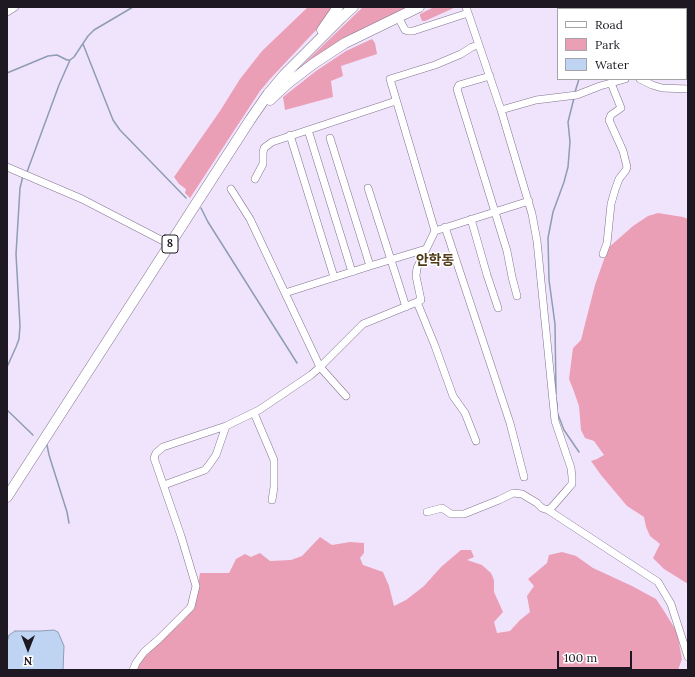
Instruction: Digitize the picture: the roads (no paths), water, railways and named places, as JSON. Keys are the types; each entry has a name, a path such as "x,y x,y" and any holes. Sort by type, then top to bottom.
{"highway":[{"path":"322,30 338,7"},
{"name":"8","path":"7,486 263,93 280,71 346,7"},
{"name":"8","path":"7,497 268,94 284,75 353,7"},
{"path":"250,120 287,84 345,42 419,7"}],"street":[{"path":"7,12 15,7"},
{"path":"398,17 405,30 412,31 467,10 490,76 529,201 537,241 554,421 571,468 572,477 572,484 548,510"},
{"path":"133,670 144,652 159,639 191,606 196,586 181,536 154,458 156,453 162,447 226,426 254,413 320,367 362,324 421,300 416,276 417,268 435,231 390,79 435,64 479,45"},
{"path":"490,76 459,85 457,89 507,251 517,296"},
{"path":"501,110 536,100 575,95 622,80"},
{"path":"642,80 662,88 688,89"},
{"path":"603,254 607,244 611,204 619,179 627,167 623,151 609,120 611,115 620,108 611,83"},
{"path":"255,179 263,164 264,148 272,142 396,101"},
{"path":"308,130 352,272"},
{"path":"290,136 334,277"},
{"path":"330,138 370,266"},
{"path":"7,167 82,199 165,242"},
{"path":"368,188 406,307"},
{"path":"231,189 250,219 320,367 346,396"},
{"path":"435,231 529,201"},
{"path":"471,219 498,308"},
{"path":"446,227 510,423 524,477"},
{"path":"285,293 426,249"},
{"path":"417,302 453,396 465,413 476,440"},
{"path":"254,413 274,460 274,486 272,500"},
{"path":"164,485 205,470 216,455 226,426"},
{"path":"427,512 442,508 451,514 464,514 499,500 513,492 522,494 658,582 671,604 688,657"}],"water":[{"path":"54,630 58,632 64,646 63,670 7,670 7,642 9,635 15,631"}],"waterway":[{"path":"7,73 48,56 57,55 70,60 74,57 88,36 94,30 133,7"},
{"path":"83,44 113,120 120,130 186,198"},
{"path":"27,172 59,85 70,60"},
{"path":"575,92 579,80"},
{"path":"556,394 555,324 549,280 548,238 553,212 568,167 570,142 568,122 574,98"},
{"path":"7,367 19,339 20,326 16,254 20,188 23,176"},
{"path":"201,208 208,222 297,363"},
{"path":"556,398 557,412 564,430 579,452"},
{"path":"7,410 33,435"},
{"path":"47,445 69,523"}],"district":[{"name":"안학동","path":"435,261"}]}
